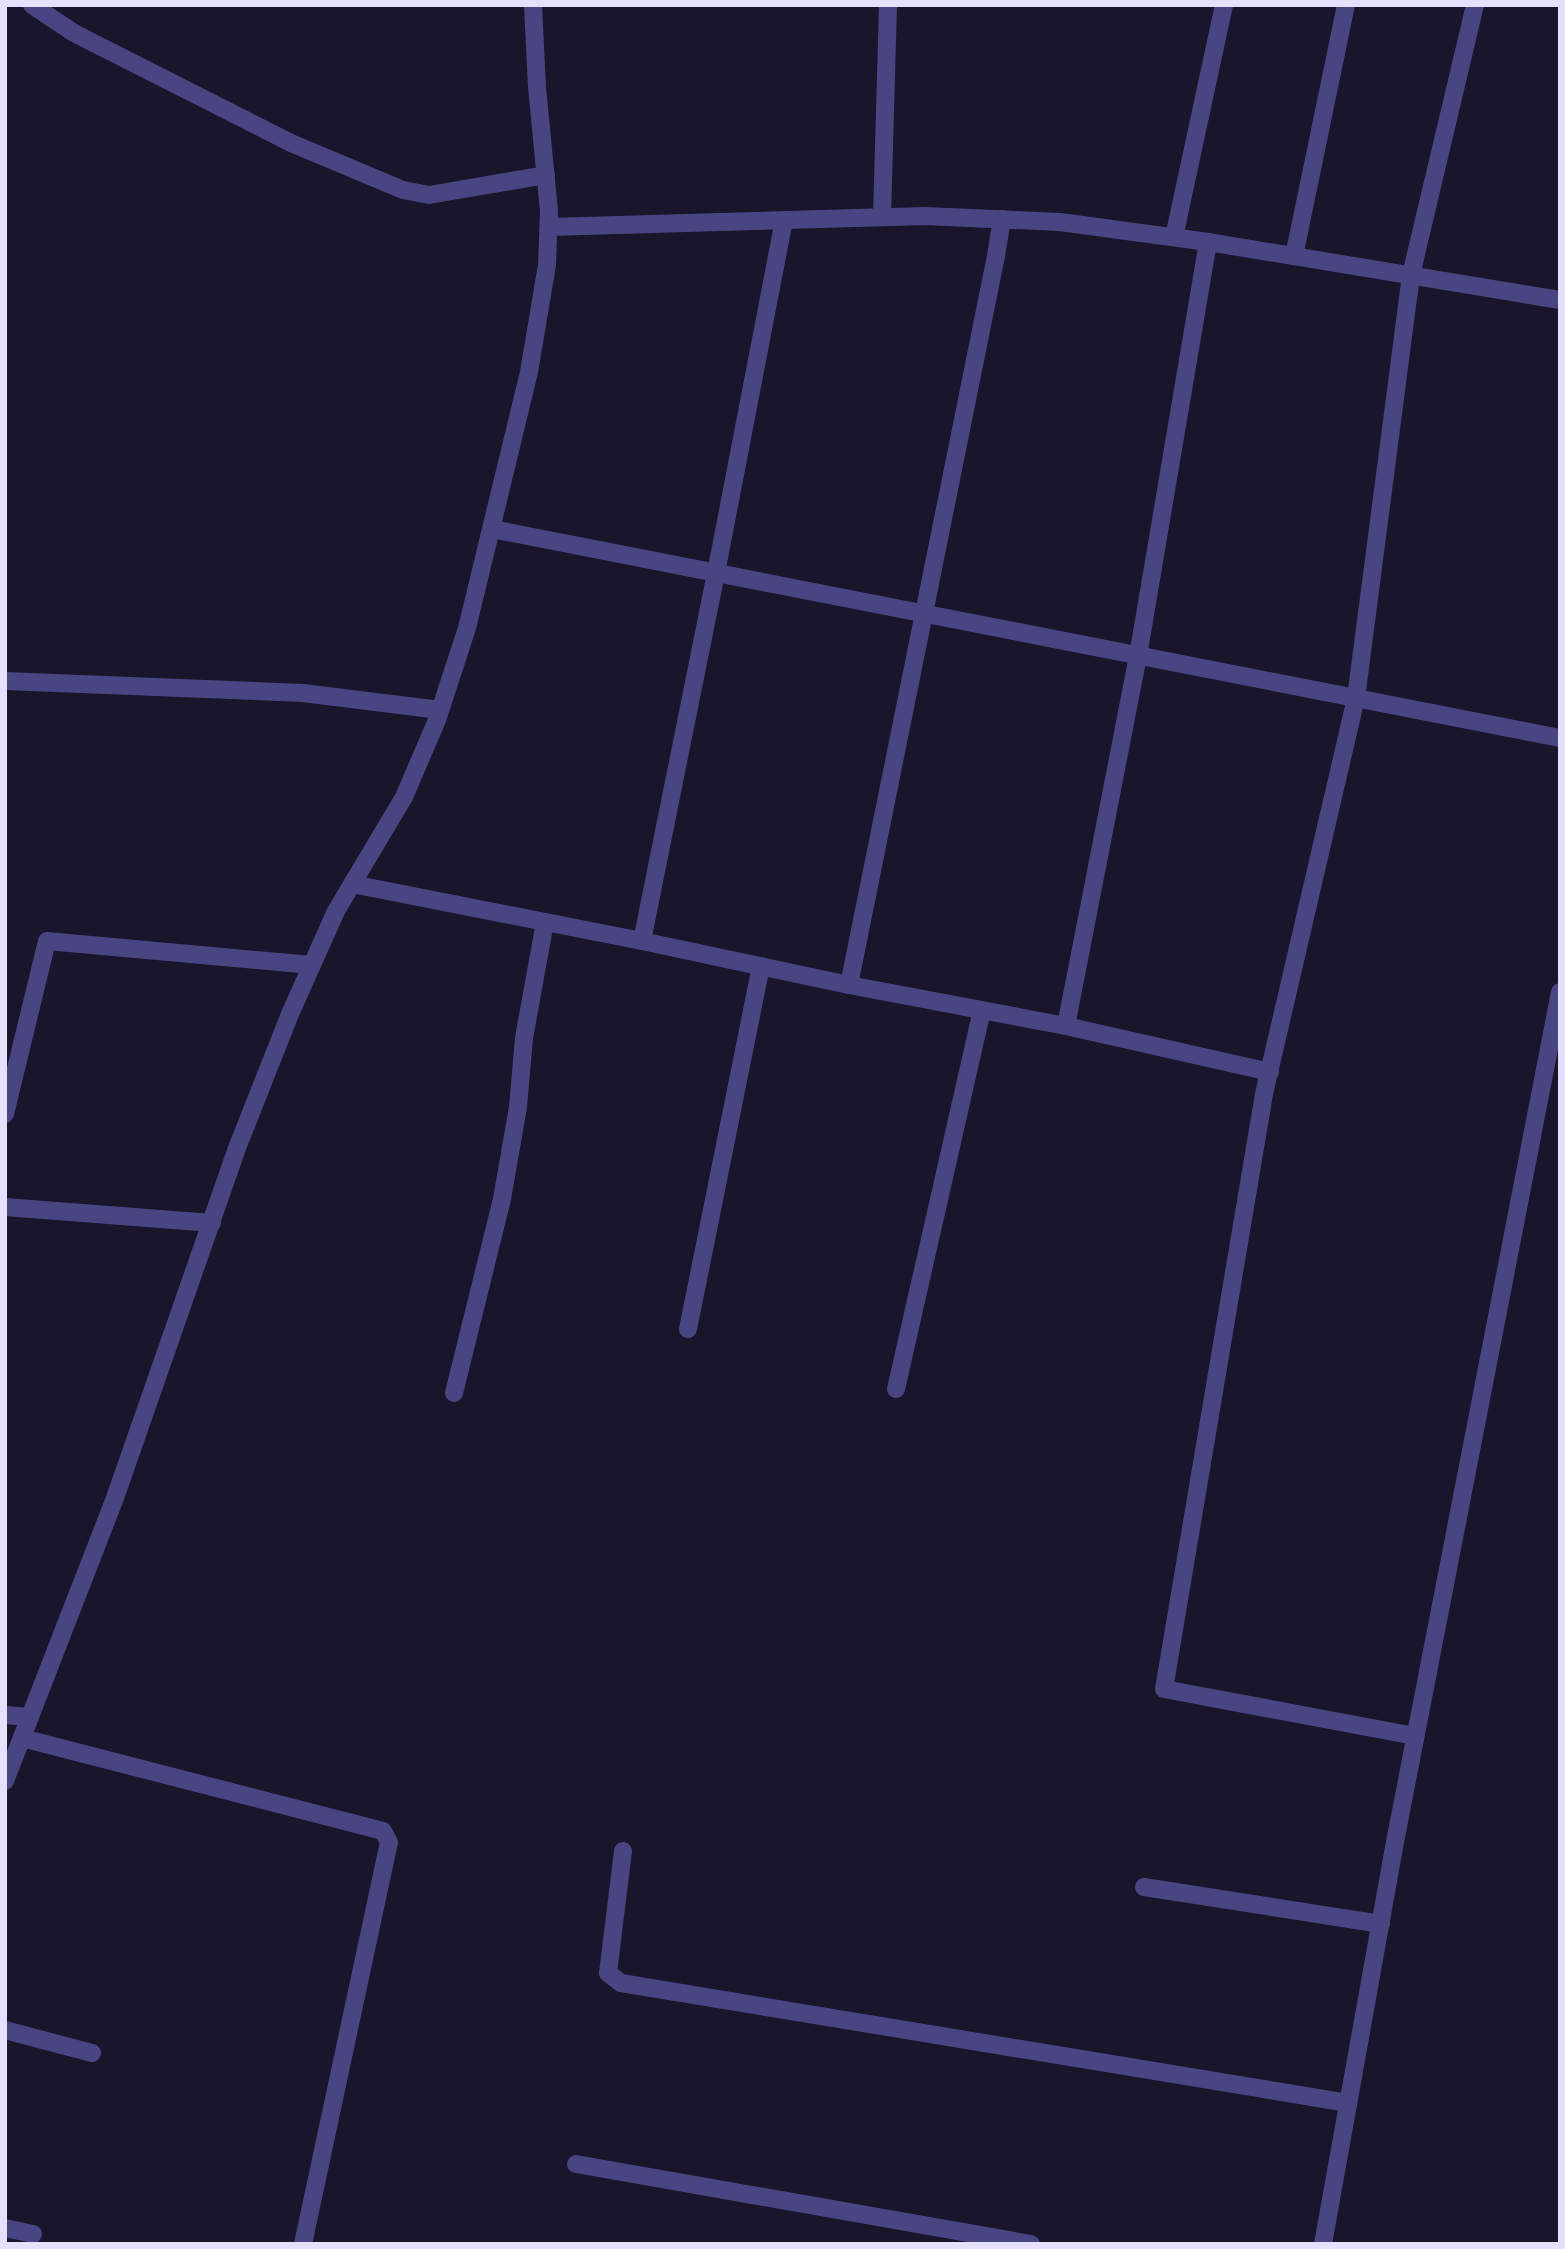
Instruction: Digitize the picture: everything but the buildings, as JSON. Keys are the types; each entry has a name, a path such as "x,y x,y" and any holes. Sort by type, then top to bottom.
{"street":[{"path":"32,5 74,33 279,137 403,190 429,194 546,175"},
{"path":"5,1781 115,1498 237,1148 336,911 404,797 440,710 467,628 529,372 547,265 550,211 537,87 533,5"},
{"path":"883,217 888,5"},
{"path":"1174,237 1224,5"},
{"path":"1294,256 1346,5"},
{"path":"1415,1736 1164,1689 1269,1072 1356,698 1411,275 1475,5"},
{"path":"549,227 925,216 1060,222 1208,242 1560,300"},
{"path":"849,985 1002,219"},
{"path":"642,941 784,220"},
{"path":"1066,1026 1138,656 1208,242"},
{"path":"492,529 1560,738"},
{"path":"5,681 303,693 440,710"},
{"path":"352,884 849,985 1066,1026 1269,1072"},
{"path":"454,1393 502,1199 518,1108 524,1038 545,922"},
{"path":"5,1114 47,941 312,965"},
{"path":"688,1329 761,966"},
{"path":"1323,2244 1415,1736 1560,992"},
{"path":"896,1389 982,1010"},
{"path":"5,1207 212,1223"},
{"path":"5,1715 30,1717"},
{"path":"22,1738 383,1831 389,1842 303,2244"},
{"path":"623,1851 608,1973 621,1983 1348,2103"},
{"path":"1144,1887 1381,1924"},
{"path":"5,2030 92,2053"},
{"path":"576,2164 940,2236 1031,2244"},
{"path":"5,2228 33,2234"}]}
